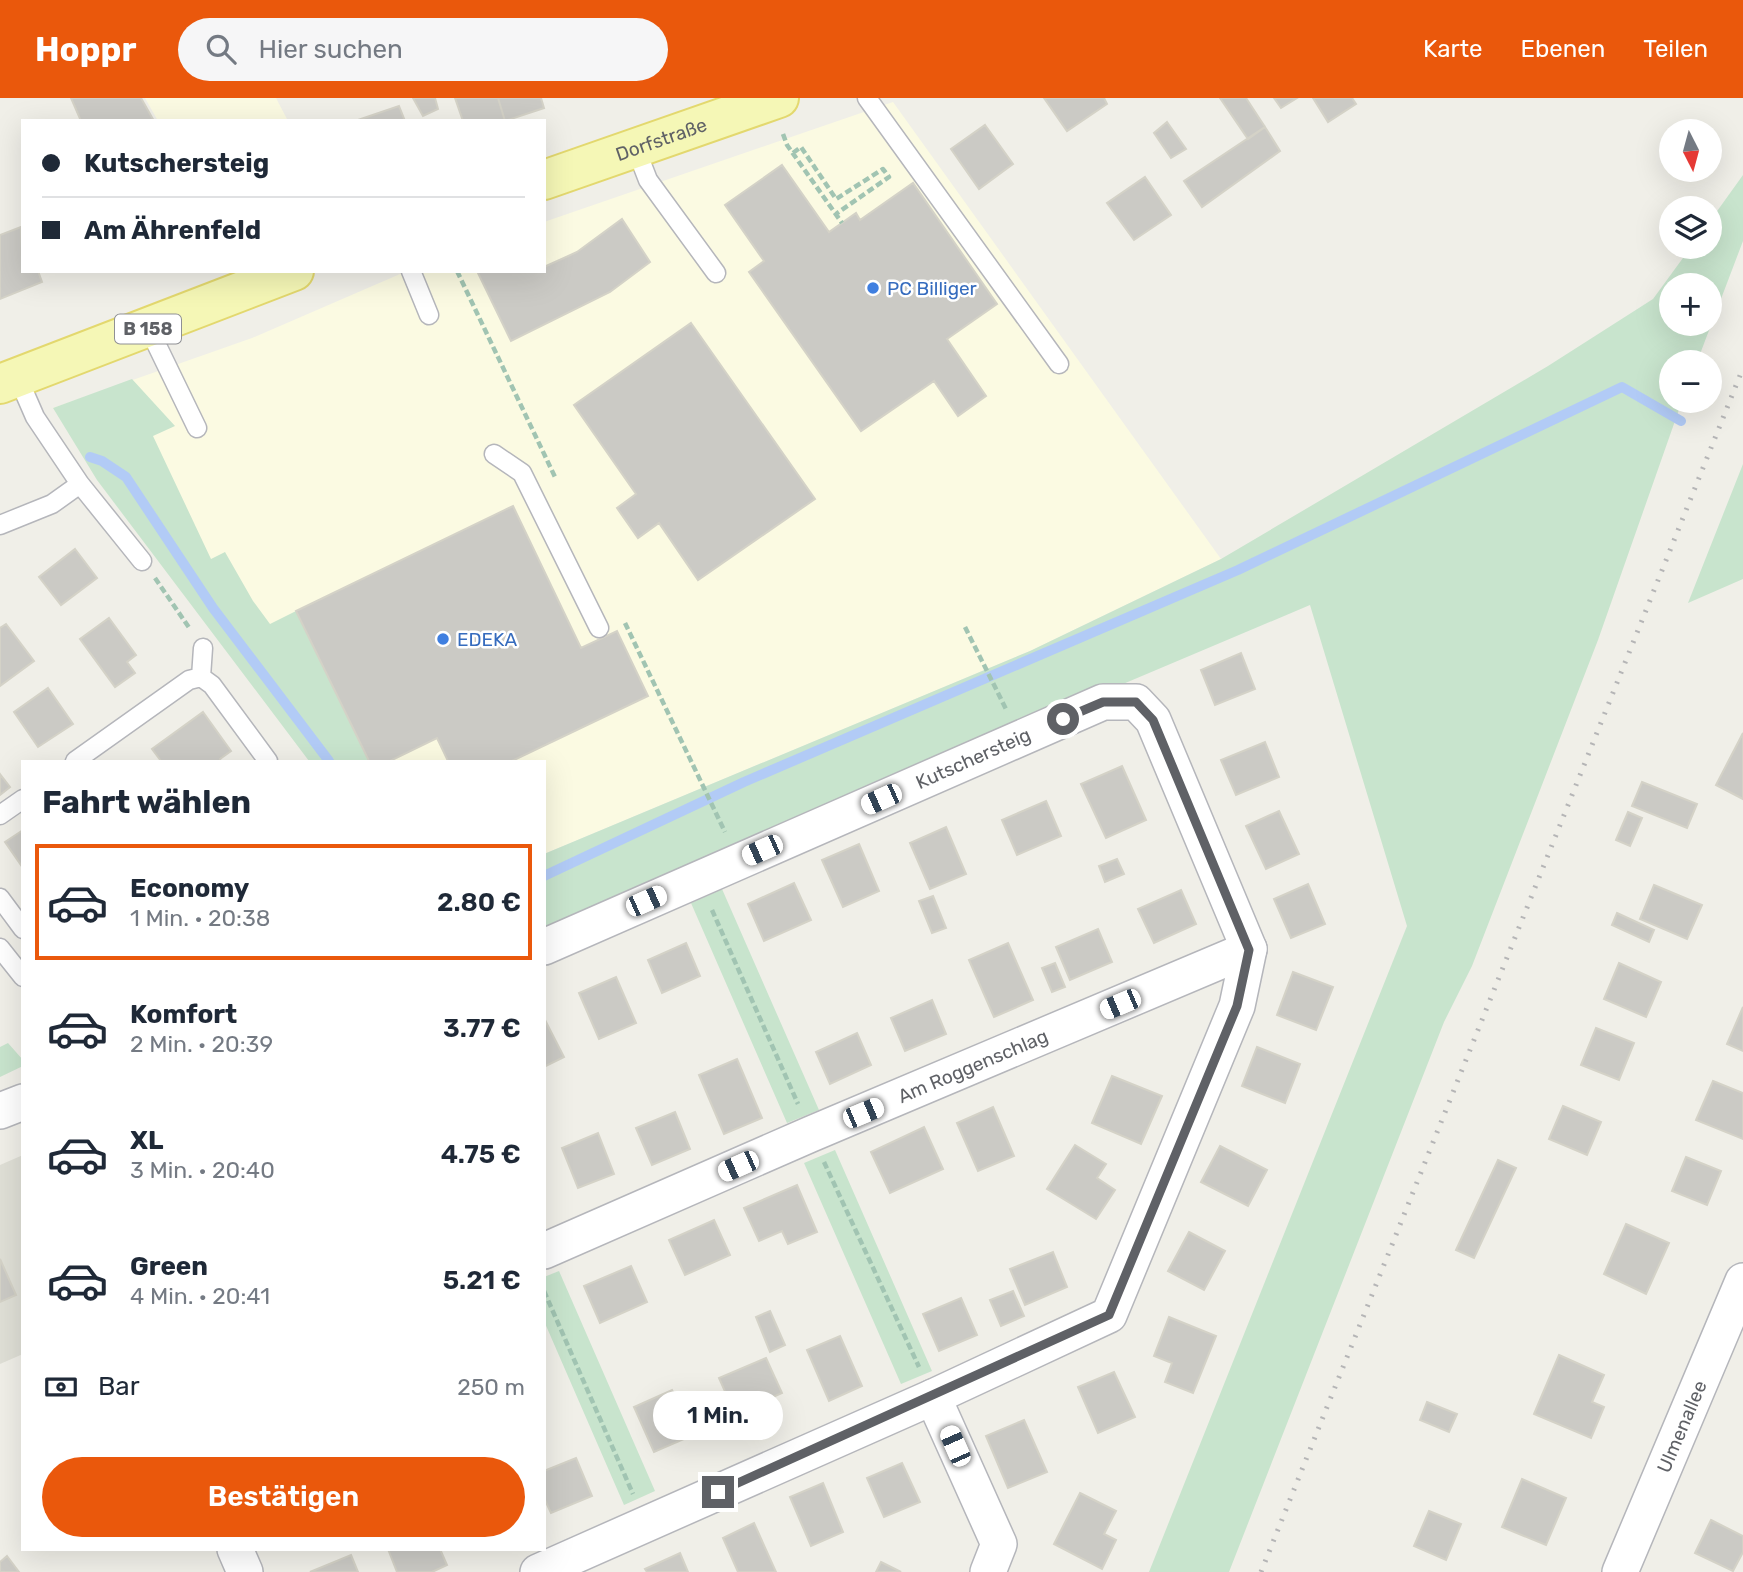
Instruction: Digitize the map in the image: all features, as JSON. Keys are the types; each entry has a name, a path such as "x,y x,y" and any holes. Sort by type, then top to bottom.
{"main road":[{"name":"Dorfstraße","path":"546,179 636,149 781,115"},
{"name":"B 158","path":"9,381 289,273"}],"street":[{"name":"Kutschersteig","path":"546,946 1103,702 1136,702 1153,720 1249,950"},
{"name":"Am Roggenschlag","path":"546,1250 811,1134 1249,950"},
{"path":"538,1572 933,1397 1109,1315 1237,1006 1249,950"},
{"path":"0,1111 21,1103"},
{"name":"Ulmenallee","path":"1620,1572 1743,1281"},
{"path":"933,1397 999,1544 988,1572"},
{"path":"236,1551 245,1572"}],"lane":[{"path":"867,98 1059,364"},
{"path":"636,149 648,180 716,273"},
{"path":"412,273 429,315"},
{"path":"149,329 197,428"},
{"path":"9,381 80,484 142,561"},
{"path":"494,454 522,473 599,628"},
{"path":"0,525 52,504 80,484"},
{"path":"201,677 203,648"},
{"path":"76,760 189,680 201,677"},
{"path":"201,677 212,685 267,760"},
{"path":"0,815 21,800"},
{"path":"0,898 21,926"},
{"path":"0,947 21,974"}],"path":[{"path":"781,115 793,153 842,223"},
{"path":"793,153 801,147 836,199 883,169 889,177 836,214"},
{"path":"142,561 203,648"},
{"path":"965,628 997,693"},
{"path":"697,775 718,816"},
{"path":"546,1296 646,1524"}],"shaded area":[{"path":"145,98 276,98 287,119 157,119"},
{"path":"893,102 1221,559 1030,651 546,853 546,760 327,760 53,408 252,338 402,273 546,273 546,221"},
{"path":"1743,175 1743,241 1722,296 1722,273 1672,273 1682,259 1722,259 1722,204"},
{"path":"1659,291 1659,336 1707,336 1702,350 1659,350 1659,413 1678,413 1598,640 1472,966 1444,1022 1229,1572 1149,1572 1407,926 1310,605 546,928 546,853 1030,651 1221,559 1548,366 1653,299"},
{"path":"132,379 175,426 153,436 211,559 225,552 253,601 270,624 296,611 369,760 308,760 97,480 53,408"},
{"path":"1743,464 1743,579 1688,603"},
{"path":"722,889 819,1110 787,1123 691,903"},
{"path":"8,1043 21,1058 21,1067 0,1077 0,1047"},
{"path":"835,1150 932,1371 901,1384 804,1163"},
{"path":"21,1156 21,1355 0,1364 0,1165"},
{"path":"559,1271 655,1491 624,1505 546,1326 546,1276"}],"building":[{"path":"71,98 141,98 153,119 80,119"},
{"path":"413,98 435,98 438,109 423,116"},
{"path":"455,98 498,98 504,119 462,119"},
{"path":"498,98 541,98 544,108 504,119"},
{"path":"1044,98 1104,98 1107,104 1067,131"},
{"path":"1220,98 1246,98 1265,127 1248,139"},
{"path":"1274,98 1297,98 1281,108"},
{"path":"1313,98 1352,98 1356,104 1328,122"},
{"path":"399,106 404,119 361,119"},
{"path":"1167,122 1186,149 1171,158 1154,133"},
{"path":"985,125 1013,164 979,189 951,149"},
{"path":"1265,127 1280,151 1202,207 1184,181"},
{"name":"PC Billiger","path":"782,165 829,232 856,213 860,220 913,183 997,304 947,339 986,396 958,416 934,381 861,431 749,272 764,261 725,205"},
{"path":"1145,177 1171,215 1134,240 1107,203"},
{"path":"622,219 650,262 610,292 511,341 478,273 546,273 546,266 577,252"},
{"path":"21,227 21,273 39,273 42,282 0,299 0,235"},
{"path":"691,323 815,499 698,580 659,523 638,538 617,508 636,494 574,405"},
{"name":"EDEKA","path":"513,506 581,648 617,631 648,696 514,760 448,760 437,738 392,760 369,760 296,611"},
{"path":"75,549 97,578 61,605 39,577"},
{"path":"109,618 136,655 127,662 135,673 115,687 80,639"},
{"path":"6,624 34,661 0,686 0,628"},
{"path":"1241,653 1255,689 1215,705 1201,670"},
{"path":"48,688 73,724 38,747 14,712"},
{"path":"203,712 231,751 220,760 160,760 152,749"},
{"path":"1743,733 1743,799 1716,785"},
{"path":"1265,742 1279,777 1236,795 1221,760"},
{"path":"1122,766 1146,820 1106,838 1081,784"},
{"path":"0,774 10,787 0,795"},
{"path":"1642,782 1697,804 1687,828 1632,806"},
{"path":"1046,801 1061,836 1017,855 1002,820"},
{"path":"1279,811 1299,854 1266,869 1246,826"},
{"path":"1628,812 1642,818 1630,846 1616,840"},
{"path":"946,827 966,874 930,889 910,843"},
{"path":"21,831 21,865 5,842"},
{"path":"859,844 879,891 843,907 822,860"},
{"path":"1117,859 1124,874 1105,882 1099,866"},
{"path":"794,883 811,920 764,941 748,904"},
{"path":"1308,884 1325,924 1291,938 1274,899"},
{"path":"1654,885 1702,905 1687,939 1640,919"},
{"path":"1181,890 1196,924 1154,943 1138,909"},
{"path":"933,896 946,928 932,933 919,901"},
{"path":"1617,913 1654,930 1649,942 1612,925"},
{"path":"1098,929 1112,962 1070,980 1056,947"},
{"path":"686,943 700,976 662,993 648,960"},
{"path":"1008,943 1033,1000 994,1017 969,960"},
{"path":"1055,963 1065,987 1052,992 1042,968"},
{"path":"1619,963 1661,982 1646,1017 1604,999"},
{"path":"1293,972 1333,987 1316,1030 1277,1015"},
{"path":"616,977 636,1023 599,1039 579,993"},
{"path":"932,1000 946,1034 905,1051 891,1018"},
{"path":"1743,1007 1743,1051 1727,1044"},
{"path":"546,1022 564,1057 546,1066"},
{"path":"1596,1028 1634,1043 1619,1080 1581,1065"},
{"path":"857,1033 871,1065 830,1084 816,1052"},
{"path":"1257,1047 1300,1064 1285,1103 1242,1086"},
{"path":"737,1059 762,1118 724,1134 699,1075"},
{"path":"1112,1076 1162,1096 1141,1144 1092,1123"},
{"path":"1713,1081 1743,1093 1743,1139 1696,1120"},
{"path":"1563,1106 1601,1122 1587,1155 1549,1139"},
{"path":"993,1107 1014,1156 978,1171 957,1123"},
{"path":"675,1112 690,1149 652,1165 636,1128"},
{"path":"924,1127 943,1169 890,1193 871,1152"},
{"path":"598,1133 614,1174 578,1188 562,1148"},
{"path":"1075,1145 1106,1164 1097,1178 1115,1190 1096,1219 1047,1189"},
{"path":"1220,1146 1267,1170 1248,1206 1201,1182"},
{"path":"1686,1157 1721,1171 1707,1205 1672,1191"},
{"path":"1498,1160 1516,1168 1474,1258 1456,1250"},
{"path":"797,1185 817,1232 788,1244 782,1231 759,1241 744,1208"},
{"path":"714,1220 730,1255 685,1275 669,1240"},
{"path":"1626,1224 1669,1243 1646,1294 1604,1274"},
{"path":"1189,1232 1225,1251 1204,1290 1168,1271"},
{"path":"1053,1252 1067,1287 1025,1305 1010,1269"},
{"path":"0,1259 16,1295 0,1302"},
{"path":"631,1266 647,1302 600,1323 584,1286"},
{"path":"1013,1291 1024,1316 1001,1326 990,1300"},
{"path":"961,1298 977,1335 939,1351 923,1314"},
{"path":"770,1311 785,1345 770,1352 756,1317"},
{"path":"1169,1317 1216,1336 1193,1393 1165,1382 1172,1363 1154,1356"},
{"path":"840,1336 862,1386 829,1401 807,1350"},
{"path":"1559,1355 1604,1375 1592,1402 1604,1407 1591,1438 1534,1414"},
{"path":"766,1358 782,1393 735,1414 719,1378"},
{"path":"1114,1372 1135,1417 1098,1433 1078,1387"},
{"path":"672,1390 677,1401 692,1395 707,1429 654,1452 634,1407"},
{"path":"1427,1402 1457,1414 1449,1432 1420,1420"},
{"path":"1024,1420 1047,1472 1008,1488 986,1436"},
{"path":"576,1458 592,1496 551,1513 546,1502 546,1470"},
{"path":"902,1463 920,1502 884,1517 867,1478"},
{"path":"1522,1479 1566,1498 1546,1545 1502,1527"},
{"path":"823,1483 843,1532 811,1546 790,1497"},
{"path":"1080,1493 1116,1511 1104,1534 1116,1540 1102,1569 1054,1544"},
{"path":"1429,1511 1461,1524 1446,1560 1414,1546"},
{"path":"1711,1520 1743,1536 1743,1552 1733,1571 1695,1553"},
{"path":"754,1523 776,1572 738,1572 723,1538"},
{"path":"389,1551 441,1551 447,1565 432,1572 397,1572"},
{"path":"680,1553 688,1572 647,1572 645,1569"},
{"path":"351,1555 358,1572 310,1572"},
{"path":"7,1556 19,1572 0,1572 0,1562"},
{"path":"881,1562 901,1572 876,1572"}],"waterway":[{"path":"546,875 744,782 1238,570 1622,387 1681,421"},
{"path":"90,457 102,461 126,477 213,608 328,760"}],"railway":[{"path":"1261,1572 1743,368"}],"place":[{"name":"PC Billiger","path":"873,288"},
{"name":"EDEKA","path":"443,639"}],"route":[{"path":"718,1492 933,1397 1109,1315 1237,1006 1249,950 1153,720 1136,702 1103,702 1063,719"}]}
